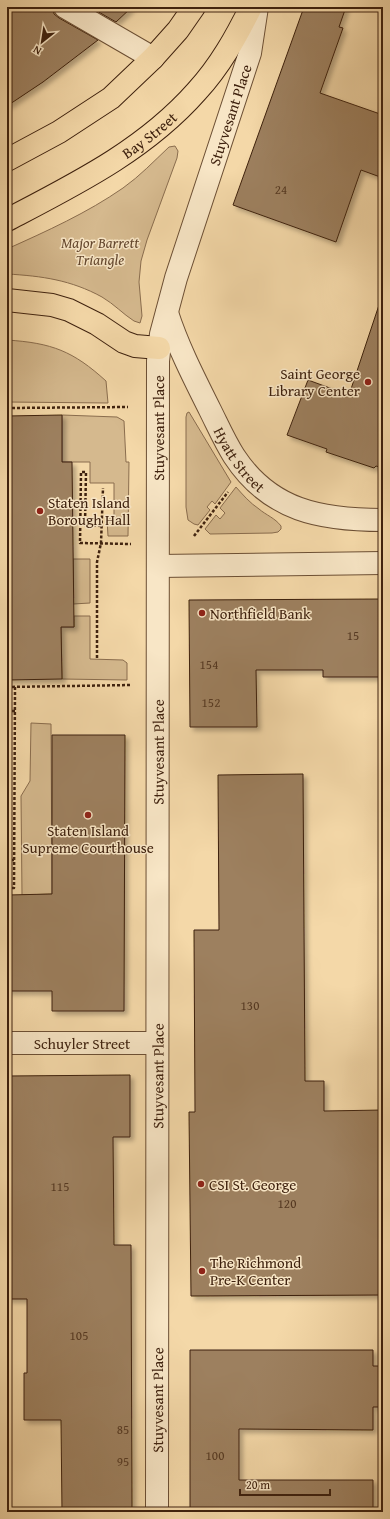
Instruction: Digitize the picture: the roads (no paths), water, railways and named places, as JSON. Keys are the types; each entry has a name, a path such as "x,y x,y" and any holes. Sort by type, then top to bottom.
{"main road":[{"path":"7,160 58,132 111,98 153,58 178,30 194,7"},
{"name":"Bay Street","path":"7,220 79,182 105,166 140,143 166,122 198,91 214,71 228,50 251,7"},
{"path":"7,300 45,304 69,310 97,324 124,342 135,346 159,348"}],"street":[{"path":"66,7 153,58"},
{"name":"Stuyvesant Place","path":"157,1512 159,348 176,278 250,53 257,7"},
{"name":"Hyatt Street","path":"167,313 186,364 234,456 252,479 272,496 301,510 334,518 383,520"},
{"path":"158,566 383,563"},
{"name":"Schuyler Street","path":"7,1043 157,1043"}],"place":[{"name":"Saint George Library Center","path":"368,382"},
{"name":"Staten Island Borough Hall","path":"40,511"},
{"name":"Northfield Bank","path":"202,613"},
{"name":"Staten Island Supreme Courthouse","path":"88,815"},
{"name":"CSI St. George","path":"201,1184"},
{"name":"The Richmond Pre-K Center","path":"202,1271"}],"park label":[{"name":"Major Barrett Triangle","path":"100,250"}]}
